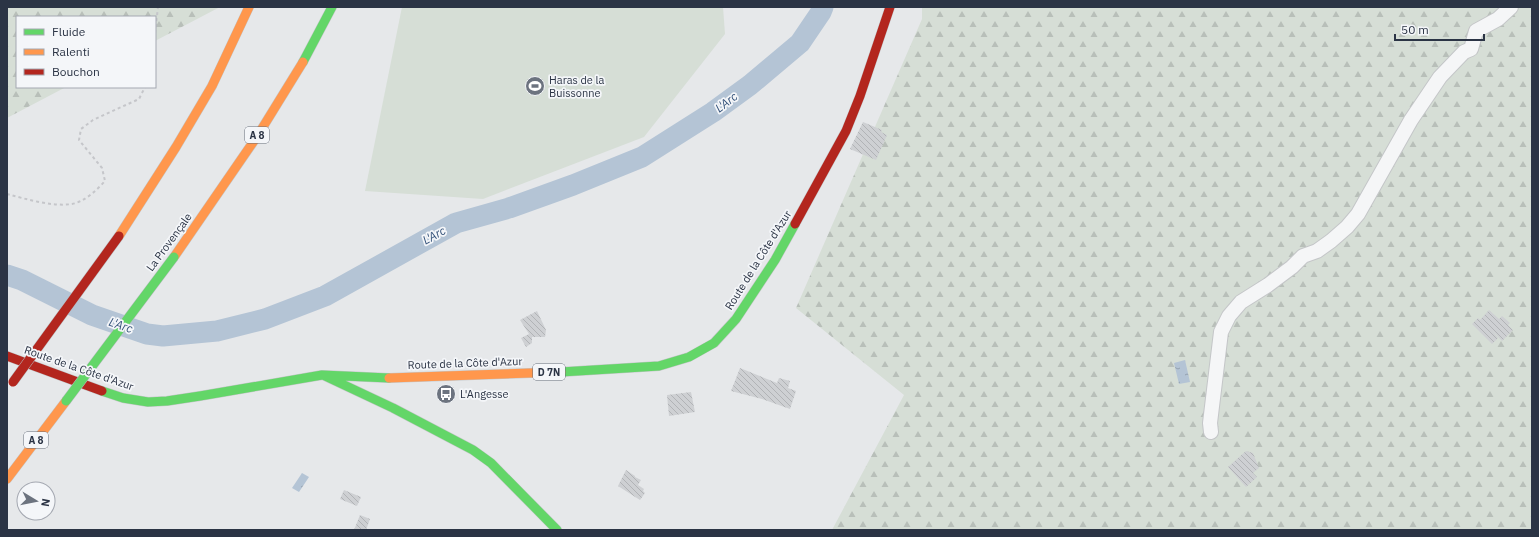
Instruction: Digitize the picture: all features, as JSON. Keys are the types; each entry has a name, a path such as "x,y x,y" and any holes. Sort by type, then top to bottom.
{"main road":[{"path":"7,390 119,236 176,147 212,86 249,7"},
{"name":"La Provençale","path":"7,479 174,257 275,109 317,39 332,7"},
{"name":"Route de la Côte d'Azur","path":"7,356 123,398 148,402 168,401 200,396 322,374 384,378 458,376 659,366 689,357 714,343 736,319 775,260 846,131 860,96 890,7"},
{"path":"322,374 393,408 473,450 491,462 557,530"}],"street":[{"path":"1210,432 1220,332 1229,316 1241,302 1268,285 1292,267 1303,256 1317,251 1347,227 1358,214 1410,120 1440,77 1464,52 1471,49 1476,30 1498,19 1511,7"}],"path":[{"path":"156,24 158,7"},
{"path":"7,194 28,200 73,204 94,194 105,181 102,168 79,140 81,129 93,120 139,99 144,88"}],"green space":[{"path":"7,7 220,7 156,40 156,16 16,16 16,88 64,88 7,118"},
{"name":"Haras de la Buissonne","path":"402,7 723,7 725,34 644,137 483,199 365,191"},
{"path":"922,7 1532,7 1532,530 832,530 904,395 796,308 922,19"}],"water":[{"path":"1185,360 1190,382 1179,384 1174,363"},
{"path":"302,473 309,477 299,492 292,488"}],"building":[{"path":"863,122 882,130 881,132 887,135 876,160 850,149"},
{"path":"1489,310 1499,319 1502,316 1510,323 1508,325 1513,330 1502,341 1492,330 1498,338 1492,344 1472,324 1478,318 1480,320"},
{"path":"537,311 546,330 545,337 532,337 532,343 526,347 521,338 529,334 520,320"},
{"path":"740,368 777,383 779,378 790,381 788,388 796,391 790,409 762,399 731,391"},
{"path":"691,392 695,412 669,416 667,395"},
{"path":"1246,451 1253,453 1259,468 1253,473 1257,477 1246,487 1228,467"},
{"path":"626,470 641,480 638,485 644,489 643,491 645,493 640,500 618,486"},
{"path":"344,490 361,497 357,506 340,499"},
{"path":"360,515 370,519 366,530 354,530"}],"waterway":[{"name":"L'Arc","path":"7,275 22,280 92,315 147,334 163,336 217,331 265,319 325,296 456,223 509,208 573,185 642,157 713,112 750,85 800,43 823,7"}],"traffic: fast":[{"path":"303,62 332,7"},
{"path":"561,372 659,366 689,357 714,343 736,319 775,260 795,224"},
{"path":"66,401 174,257"},
{"path":"102,391 123,398 148,402 200,396 322,375 389,378"},
{"path":"325,376 393,408 473,450 491,463 557,530"}],"traffic: slow":[{"path":"119,236 176,147 212,86 249,7"},
{"path":"174,257 258,135 303,62"},
{"path":"389,378 561,372"},
{"path":"7,479 66,401"}],"traffic: jam":[{"path":"795,224 846,131 860,96 890,7"},
{"path":"13,382 119,236"},
{"path":"7,356 102,391"}],"place":[{"name":"Haras de la Buissonne","path":"535,86"},
{"name":"L'Angesse","path":"446,394"}]}
